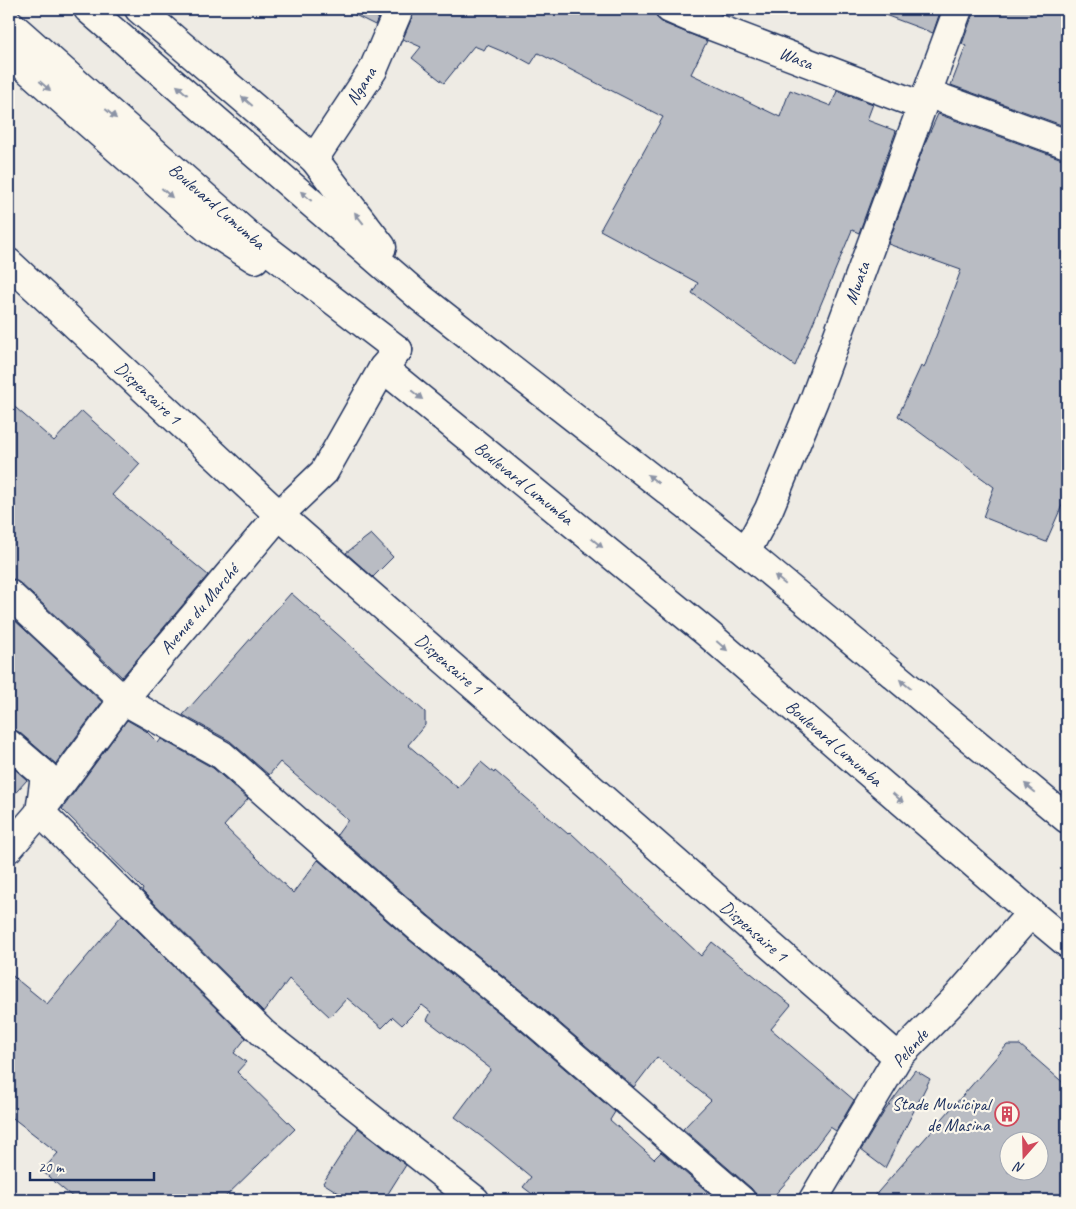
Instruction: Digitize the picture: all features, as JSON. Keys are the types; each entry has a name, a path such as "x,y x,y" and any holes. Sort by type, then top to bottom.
{"main road":[{"path":"88,9 421,298 746,552 1067,819"},
{"path":"139,9 314,159 421,298"},
{"name":"Ngana","path":"314,159 372,70 399,9"},
{"name":"Wasa","path":"670,9 924,100 1067,144"},
{"name":"Mwata","path":"746,552 768,509 814,400 958,9"},
{"name":"Boulevard Lumumba","path":"9,23 391,359 1067,943"},
{"path":"9,53 207,228 391,359"},
{"name":"Dispensaire 1","path":"9,263 279,515 898,1057"},
{"name":"Avenue du Marché","path":"9,848 40,812 123,700 279,515 324,472 391,359"},
{"path":"9,594 123,700 222,755 419,928 524,1013 741,1200"},
{"path":"9,744 45,775 40,812 264,1034 475,1200"},
{"name":"Pelende","path":"813,1200 898,1057 958,996 1030,913"}],"building":[{"path":"343,9 382,9 375,25"},
{"path":"414,9 655,9 657,18 663,23 707,41 691,74 780,117 790,90 831,106 837,91 873,104 867,120 896,131 859,233 852,230 795,366 692,293 698,283 600,230 663,117 538,53 531,64 507,51 506,53 487,45 484,50 474,46 444,83 412,58 421,47 403,39"},
{"path":"877,9 941,9 933,33 877,12"},
{"path":"973,9 1067,9 1067,127 951,85 966,46 962,44"},
{"path":"938,114 1062,159 1067,159 1067,494 1046,542 983,517 994,487 898,416 921,366 924,368 961,270 888,244 925,143"},
{"path":"9,402 54,441 82,411 140,464 112,495 208,575 122,677 20,583 9,579"},
{"path":"371,534 393,557 373,577 346,553"},
{"path":"291,593 425,712 425,725 408,745 458,788 481,762 494,773 495,771 568,834 570,832 701,956 712,942 791,1005 771,1029 854,1100 836,1131 830,1127 801,1166 770,1200 756,1200 756,1194 751,1188 683,1129 711,1100 657,1057 634,1087 534,1001 429,916 337,835 348,820 280,762 269,775 230,741 183,715"},
{"path":"9,615 102,702 56,764 19,732 9,729"},
{"path":"127,720 146,731 158,743 161,739 213,768 248,799 224,826 293,893 318,860 409,940 514,1025 615,1112 610,1120 654,1159 661,1152 717,1200 540,1200 523,1187 531,1177 455,1117 491,1069 427,1020 431,1012 422,1005 402,1025 393,1017 382,1028 347,998 330,1017 289,979 264,1012 62,809"},
{"path":"9,764 27,780 9,800"},
{"path":"122,915 246,1038 234,1053 246,1062 237,1072 295,1129 222,1200 76,1200 42,1171 58,1153 9,1115 9,973 47,1004"},
{"name":"Stade Municipal de Masina","path":"1007,1045 1020,1045 1067,1086 1067,1200 871,1200"},
{"path":"915,1070 930,1079 885,1168 861,1150 884,1112"},
{"path":"358,1128 406,1165 384,1200 350,1200 323,1183"}],"place":[{"name":"Stade Municipal de Masina","path":"1007,1114"}]}
